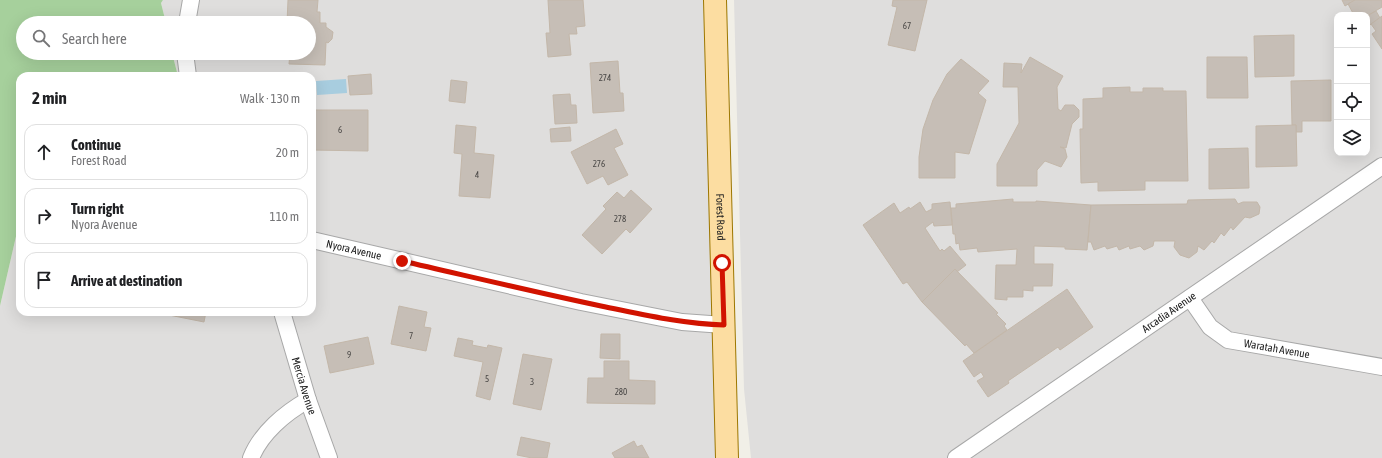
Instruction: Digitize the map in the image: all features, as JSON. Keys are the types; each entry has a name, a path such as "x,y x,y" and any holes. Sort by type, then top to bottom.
{"main road":[{"name":"Forest Road","path":"715,0 727,458"}],"street":[{"path":"188,16 191,0"},
{"path":"186,60 187,72"},
{"name":"Arcadia Avenue","path":"956,458 1382,166"},
{"name":"Nyora Avenue","path":"316,241 581,302 682,322 724,325"},
{"name":"Waratah Avenue","path":"1190,298 1210,327 1228,340 1382,367"},
{"name":"Mercia Avenue","path":"283,316 308,400 329,458"},
{"path":"251,458 262,439 270,429 286,415 308,400"}],"shaded area":[{"path":"163,0 715,0 727,458 0,458 0,306 16,236 16,316 316,316 316,72 177,72 174,60 316,60 316,16 164,16 161,3"},
{"path":"734,0 1382,0 1382,458 751,458 744,389"}],"green space":[{"path":"0,0 163,0 161,3 164,16 16,16 16,60 174,60 177,72 16,72 16,236 0,306"}],"water":[{"path":"346,79 347,93 317,95 316,81"}],"building":[{"path":"288,0 318,0 317,12 320,12 320,23 326,23 326,27 333,32 332,39 328,43 326,42 325,65 289,64 289,60 316,60 316,16 287,16"},
{"path":"548,0 583,0 585,26 576,27 577,34 569,34 571,55 548,57 546,33 550,33"},
{"path":"893,0 927,0 915,51 888,45 897,7 892,6"},
{"path":"1342,0 1355,0 1345,6"},
{"path":"1355,0 1382,0 1382,7 1370,14 1370,12 1352,12 1348,4"},
{"path":"1376,11 1380,18 1370,25 1370,14"},
{"path":"1382,16 1382,49 1372,34 1376,31 1371,24"},
{"path":"1294,35 1294,76 1255,77 1254,36"},
{"path":"1030,57 1063,76 1057,87 1058,109 1061,111 1065,105 1074,105 1079,110 1079,117 1072,124 1066,148 1060,147 1065,149 1067,157 1061,167 1045,161 1037,170 1037,186 997,186 997,164 1019,123 1018,87 1003,87 1004,63 1022,64 1021,73"},
{"path":"1207,57 1247,57 1248,98 1207,98"},
{"path":"961,59 989,81 978,93 986,100 969,154 955,152 955,178 919,178 919,157 923,129 933,100 947,74"},
{"path":"618,61 620,93 623,93 624,111 593,113 590,63"},
{"path":"371,74 372,94 350,95 348,76"},
{"path":"451,80 467,82 465,103 449,101"},
{"path":"1331,80 1331,121 1302,121 1302,132 1296,132 1296,125 1292,125 1291,81"},
{"path":"1130,87 1130,92 1143,92 1143,88 1163,88 1163,91 1186,91 1188,181 1145,181 1145,190 1098,191 1098,182 1081,183 1080,129 1083,129 1083,99 1103,98 1103,88"},
{"path":"570,94 571,105 576,105 577,123 555,124 553,95"},
{"path":"316,110 368,110 368,151 316,150"},
{"path":"456,125 476,127 474,153 494,155 490,198 459,196 462,154 454,153"},
{"path":"1296,125 1297,166 1256,167 1256,126"},
{"path":"570,127 571,141 551,142 550,129"},
{"path":"616,129 623,144 614,148 628,175 608,185 603,176 587,184 571,152"},
{"path":"1248,148 1249,188 1209,189 1209,149"},
{"path":"631,190 652,209 630,233 626,229 602,254 582,235 606,209 603,206 617,192 624,198"},
{"path":"1013,199 1013,202 1036,201 1091,205 1087,250 1065,249 1065,247 1034,246 1034,264 1053,264 1052,286 1033,286 1033,291 1023,290 1023,297 1007,297 1007,300 995,299 996,265 1016,265 1017,249 978,252 977,248 960,250 959,243 956,244 955,234 953,234 951,208 956,208 956,204"},
{"path":"1235,199 1238,204 1243,202 1257,202 1260,207 1259,214 1250,218 1245,217 1233,230 1231,227 1224,236 1221,233 1214,243 1212,241 1204,250 1198,246 1197,252 1189,258 1180,255 1174,247 1175,241 1154,241 1153,246 1144,250 1140,246 1130,249 1129,246 1119,250 1117,246 1107,249 1105,246 1094,250 1091,242 1088,242 1091,205 1187,204 1188,200"},
{"path":"920,202 926,212 932,209 932,204 950,202 952,225 934,226 933,222 925,228 940,251 942,249 944,251 950,246 966,265 957,272 955,269 922,302 907,282 903,284 863,225 894,203 900,213 909,207 910,209"},
{"path":"955,269 998,313 996,314 1006,324 1004,326 1007,330 974,353 966,344 965,346 922,302"},
{"path":"1067,289 1093,327 1060,350 1058,347 1008,381 1009,383 988,397 977,381 984,377 981,372 974,377 963,361"},
{"path":"399,306 427,312 424,327 431,328 426,351 391,344"},
{"path":"174,316 205,316 204,322"},
{"path":"601,334 620,334 620,359 600,358"},
{"path":"368,337 374,364 330,373 324,346"},
{"path":"458,338 473,341 472,345 487,348 488,345 502,348 490,400 476,396 483,362 454,356"},
{"path":"523,354 552,359 541,410 513,404"},
{"path":"604,361 629,361 629,380 655,381 655,404 587,403 588,378 604,378"},
{"path":"521,437 550,443 547,458 532,458 517,455"},
{"path":"634,441 637,447 642,445 649,458 615,458 612,453"}],"route":[{"path":"402,261 581,302 668,320 695,324 724,325 722,263"}]}
